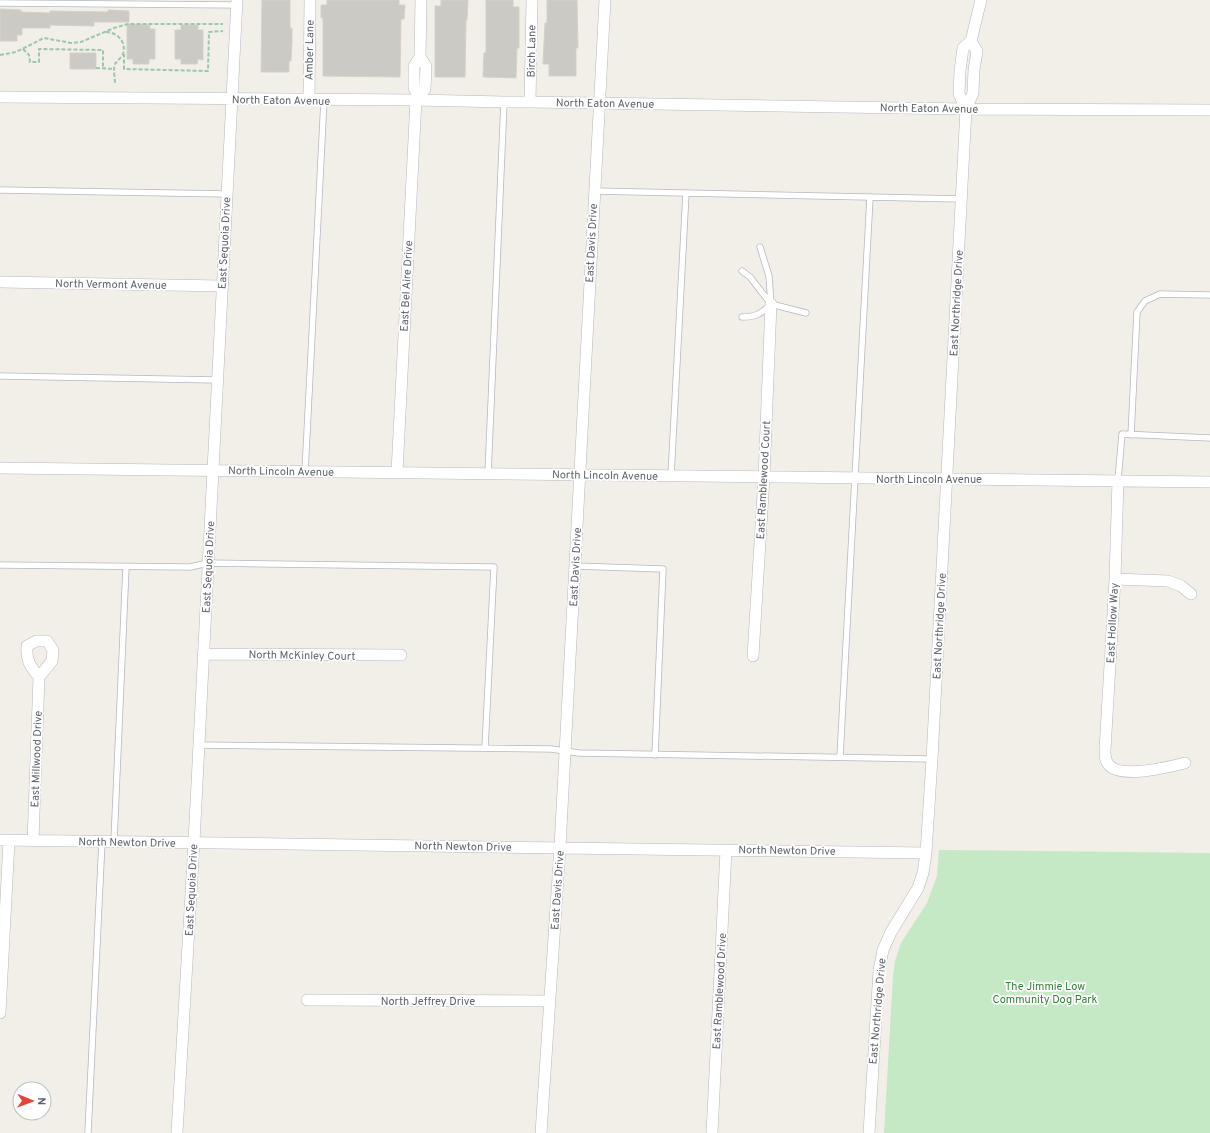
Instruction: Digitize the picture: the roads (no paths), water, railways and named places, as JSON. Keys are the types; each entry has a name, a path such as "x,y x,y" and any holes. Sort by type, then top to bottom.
{"street":[{"name":"Amber Lane","path":"309,100 310,0"},
{"name":"East Bel Aire Drive","path":"397,472 418,99 414,88 414,66 420,57 421,0"},
{"name":"Birch Lane","path":"530,102 532,0"},
{"name":"East Davis Drive","path":"541,1133 560,847 605,0"},
{"name":"East Northridge Drive","path":"869,1133 879,970 883,950 891,932 918,888 923,873 926,852 966,108 959,94 960,71 963,48 971,41 981,0"},
{"name":"East Sequoia Drive","path":"177,1133 194,842 237,3"},
{"name":"North Eaton Avenue","path":"0,97 309,100 418,99 504,102 1210,110"},
{"name":"North Vermont Avenue","path":"0,282 222,286"},
{"name":"East Ramblewood Court","path":"753,656 764,477 771,304"},
{"name":"North Lincoln Avenue","path":"0,468 1210,482"},
{"name":"East Hollow Way","path":"1118,480 1115,579 1105,750 1106,759 1109,765 1116,769 1139,771 1160,769 1185,763"},
{"path":"1115,579 1168,581 1181,586 1191,594"},
{"name":"North McKinley Court","path":"203,654 401,656"},
{"name":"East Millwood Drive","path":"33,840 39,677"},
{"name":"North Newton Drive","path":"4,841 33,840 926,852"},
{"path":"0,1013 4,841"},
{"name":"East Ramblewood Drive","path":"712,1133 726,850"},
{"name":"North Jeffrey Drive","path":"307,1000 549,1001"}],"lane":[{"path":"0,3 237,3"},
{"path":"305,472 324,100"},
{"path":"488,474 504,102"},
{"path":"0,190 227,194"},
{"path":"594,191 961,199"},
{"path":"671,476 686,193"},
{"path":"840,757 870,197"},
{"path":"742,318 754,317 763,312 771,304 769,276 760,247"},
{"path":"742,271 750,277 771,304 806,313"},
{"path":"1131,435 1137,312 1145,301 1160,294 1210,295"},
{"path":"0,376 217,380"},
{"path":"1118,480 1122,434 1210,438"},
{"path":"0,565 190,567 208,563 494,567 485,748"},
{"path":"575,566 663,569 655,754"},
{"path":"114,842 126,567"},
{"path":"199,745 551,749 579,753 932,759"},
{"path":"88,1133 102,841"}],"park label":[{"name":"The Jimmie Low Community Dog Park","path":"1045,992"}]}
